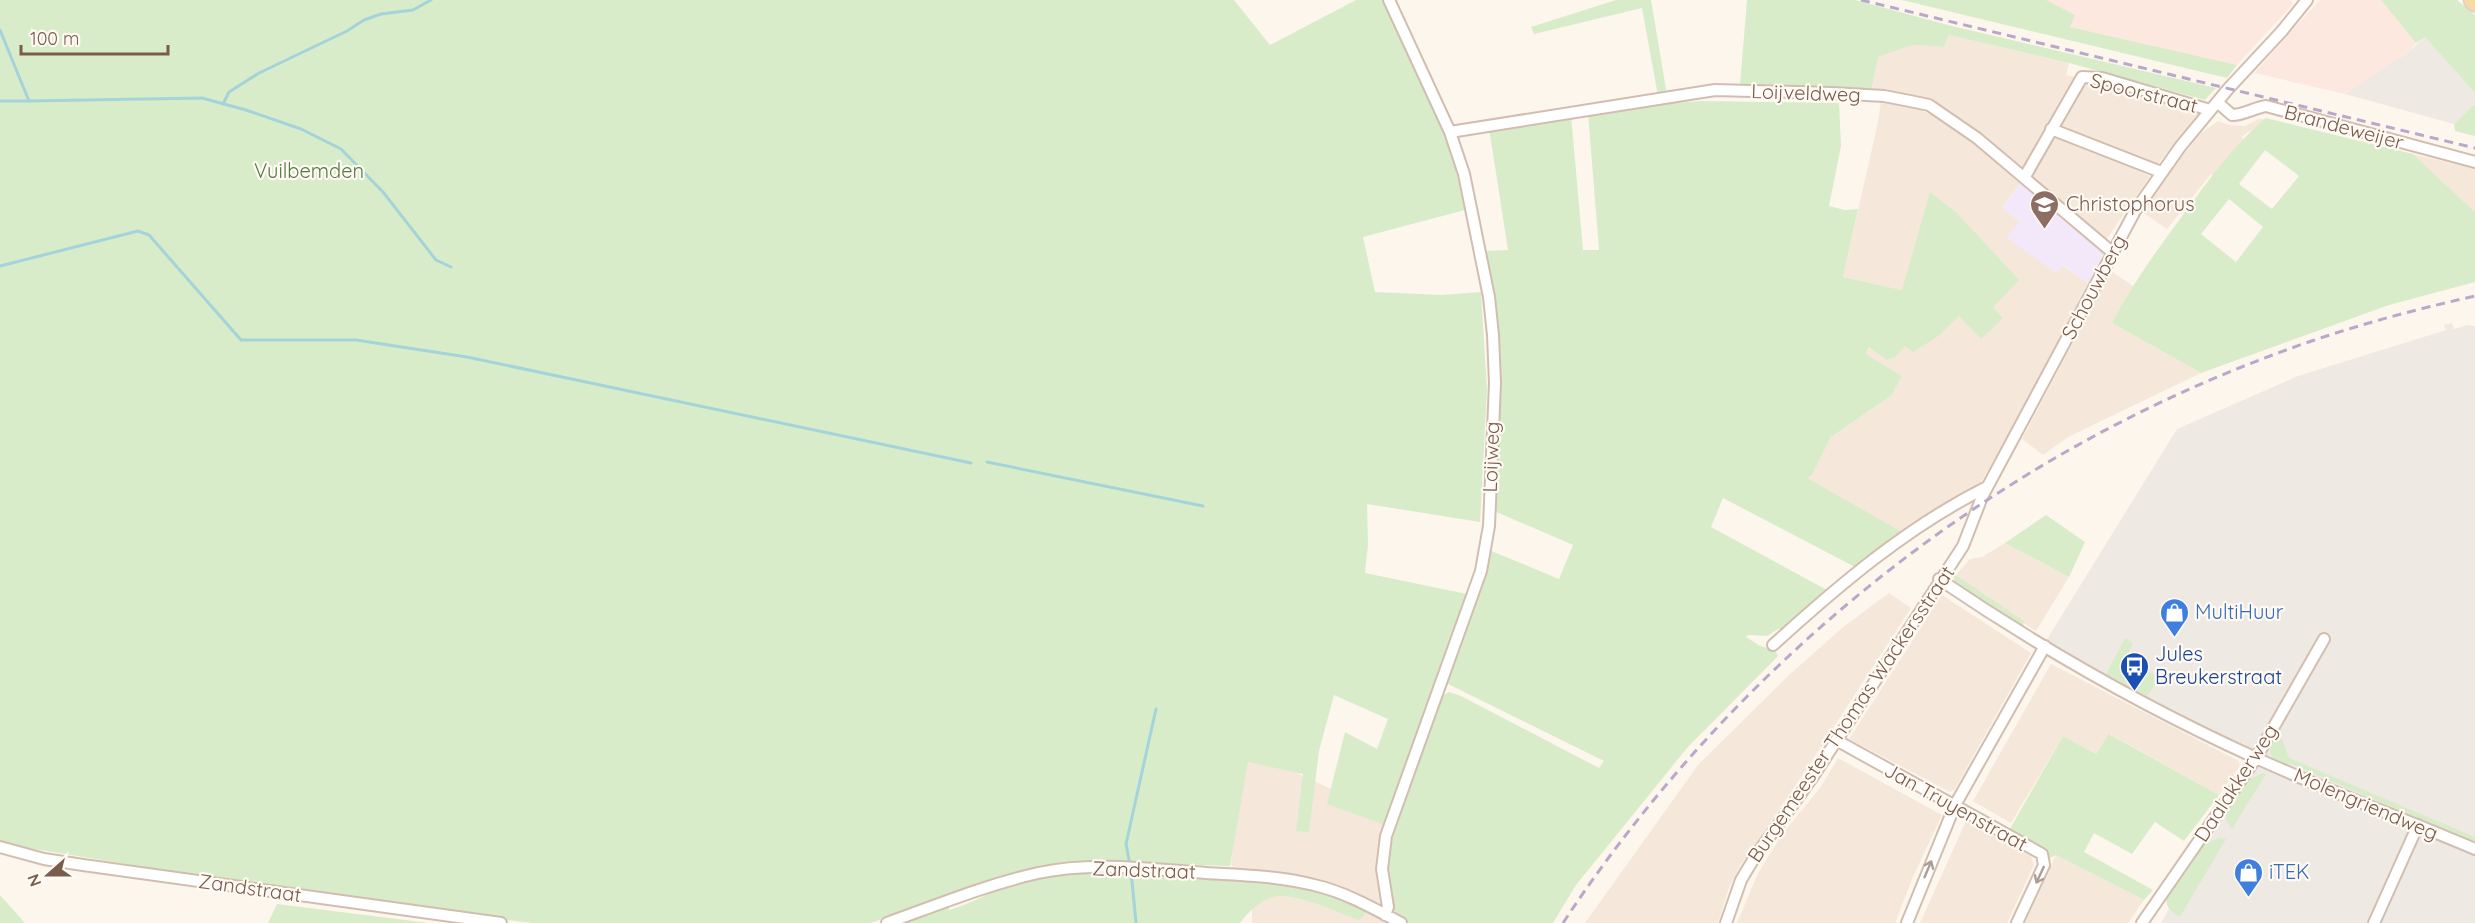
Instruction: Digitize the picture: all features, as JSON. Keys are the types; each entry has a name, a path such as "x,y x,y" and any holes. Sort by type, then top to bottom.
{"street":[{"name":"Loijweg","path":"1385,915 1388,907 1382,869 1386,836 1481,571 1489,526 1494,383 1493,335 1479,242 1464,174 1450,132 1389,0"},
{"name":"Schouwberg","path":"2292,20 2301,0"},
{"name":"Schouwberg","path":"1978,506 2135,211 2161,172 2214,106 2292,20 2307,0"},
{"name":"Spoorstraat","path":"2051,129 2079,80 2086,75 2214,106"},
{"name":"Loijveldweg","path":"1450,132 1715,90 1884,96 1929,105 1977,138 2112,252"},
{"name":"Brandeweijer","path":"2214,106 2232,115 2266,106 2475,162"},
{"path":"2024,178 2051,129 2161,172"},
{"path":"1773,645 1826,596 1896,542 1937,513 1987,487"},
{"name":"Burgemeester Thomas Wackersstraat","path":"1726,923 1741,880 1756,855 1836,740 1939,579 1963,546 1978,506"},
{"name":"Molengriendweg","path":"1939,579 2045,646 2141,700 2256,758 2475,849"},
{"name":"Daalakkerweg","path":"2142,923 2256,758 2324,639"},
{"path":"1907,923 1955,805 2045,646"},
{"name":"Jan Truyenstraat","path":"1836,740 2042,854 2044,865 2017,923"},
{"path":"2374,923 2418,825"},
{"name":"Zandstraat","path":"0,847 44,858 92,866 501,923"},
{"name":"Zandstraat","path":"887,923 1013,879 1040,873 1093,867 1156,869 1315,885 1355,899 1401,923"}],"shaded area":[{"path":"2046,0 2291,0 2293,4 2237,65 2069,27"},
{"path":"2320,0 2381,0 2416,43 2409,52 2345,94 2254,73"},
{"path":"1949,35 2069,63 2066,75 2075,77 2024,168 2019,170 1924,102 1907,95 1871,93 1878,57 1913,45 1944,47"},
{"path":"2425,36 2475,93 2475,104 2454,124 2345,94 2409,52"},
{"path":"2086,80 2151,96 2195,110 2198,114 2155,165 2061,129 2059,126"},
{"path":"1881,101 1914,107 1936,117 1992,157 2021,182 2002,208 2020,221 2007,238 2057,272 2062,265 2088,283 2008,437 1977,488 1904,533 1806,478 1812,474 1831,437 1892,395 1902,376 1866,354 1902,290 1843,277"},
{"path":"2258,119 2265,119 2267,123 2242,137 2245,143 2216,178 2211,174 2167,229 2142,212 2201,133 2218,121 2229,125 2245,126"},
{"path":"2056,138 2101,154 2150,176 2106,240 2031,182 2030,174 2050,140"},
{"path":"2413,154 2475,169 2475,212"},
{"name":"Christophorus","path":"2021,182 2104,252 2088,283 2063,265 2057,273 2006,238 2020,221 2002,208"},
{"path":"2111,271 2133,286 2112,323 2201,373 2068,437 2043,455 2022,439"},
{"path":"2452,323 2454,329 2468,325 2475,326 2475,923 2161,923 2252,762 2041,649 2177,429 2298,376 2446,330 2444,325"},
{"path":"2005,543 2069,577 2036,631 1954,577 1970,559 1982,557"},
{"path":"1889,593 1911,608 1800,779 1740,866 1729,888 1718,923 1585,923 1698,765 1788,676 1842,628"},
{"path":"1942,595 2031,653 1955,789 1950,792 1849,739"},
{"path":"2051,664 2239,761 2240,766 2219,795 2110,734 2096,754 2063,736 2011,823 1973,801"},
{"path":"1243,748 1389,816 1434,923 1252,923 1252,903 1231,864"},
{"path":"1838,758 1942,815 1913,877 1895,923 1737,923 1758,873 1783,833 1820,788"},
{"path":"1966,821 2031,856 2034,865 2007,923 1920,923"},
{"path":"2056,855 2144,900 2128,923 2025,923"}],"green space":[{"name":"Vuilbemden","path":"0,0 1234,0 1270,45 1356,0 1384,0 1438,119 1454,163 1465,210 1363,237 1375,292 1442,295 1481,292 1487,390 1480,522 1367,504 1368,544 1365,573 1467,594 1385,825 1327,804 1345,732 1377,749 1388,719 1334,695 1319,751 1309,832 1296,831 1303,774 1248,762 1230,866 1110,862 950,897 870,923 533,923 412,908 151,868 22,847 0,841"},
{"path":"1616,0 1651,0 1667,95 1658,96 1642,8 1534,34 1531,27"},
{"path":"1747,0 1855,0 1952,26 2216,88 2205,100 2069,63 1949,35 1944,47 1913,45 1878,57 1871,93 1843,88 1740,85"},
{"path":"1902,0 2046,0 2075,15 2070,27 2237,65 2227,78"},
{"path":"2381,0 2457,0 2475,15 2475,93 2425,37 2416,43"},
{"path":"1702,101 1839,103 1841,146 1829,206 1845,210 1858,209 1843,277 1902,290 1930,192 1957,213 2019,280 1993,307 2003,318 1981,339 1959,316 1937,337 1913,352 1905,346 1895,357 1887,360 1869,347 1866,354 1902,376 1892,395 1831,437 1812,475 1807,478 1904,533 1857,568 1723,498 1711,527 1827,590 1784,629 1778,629 1767,636 1748,635 1746,637 1760,646 1775,650 1778,656 1687,748 1576,885 1553,923 1408,923 1396,915 1392,907 1386,866 1390,839 1441,696 1449,692 1461,696 1599,768 1604,761 1446,683 1489,550 1559,579 1573,545 1492,510 1496,368 1482,251 1508,250 1489,128 1571,115 1583,250 1599,250 1588,113"},
{"path":"2475,104 2475,136 2455,131 2454,124"},
{"path":"2266,118 2413,154 2475,212 2475,282 2389,305 2201,373 2112,323 2135,283 2171,232 2220,166","holes":["2265,150 2299,176 2272,209 2239,184","2229,199 2263,227 2236,262 2201,234"]},
{"path":"2046,515 2085,542 2069,577 2005,543"},
{"path":"1954,574 2024,621 2023,628 1958,587"},
{"path":"2125,638 2133,643 2125,660 2160,677 2147,696 2106,674"},
{"path":"2278,727 2289,758 2475,837 2475,842 2417,819 2400,815 2396,809 2291,764 2281,765 2270,752 2272,738"},
{"path":"2109,734 2219,795 2184,841 2155,822 2132,854 2094,833 2084,852 2153,890 2144,900 2056,855 2050,858 2007,834 2063,736 2096,754"},
{"path":"2262,773 2266,774 2232,829 2226,820 2227,807 2242,786 2244,787 2249,780"},
{"path":"2220,838 2226,839 2180,917 2169,908 2166,901 2167,893 2201,845"},
{"path":"1126,872 1217,877 1277,884 1335,898 1363,909 1365,914 1359,920 1304,900 1282,896 1273,897 1259,904 1240,923 897,923 949,906 949,910 956,908 1005,887 1035,879"},
{"path":"0,895 25,923 0,923"},
{"path":"277,904 429,923 268,923"}],"waterway":[{"path":"223,104 229,92 259,73 347,31 364,20 381,14 413,10 431,0"},
{"path":"0,30 29,101 0,101"},
{"path":"29,101 202,98 301,129 341,149 383,192 436,260 451,267"},
{"path":"0,266 138,231 149,235 241,340 356,340 467,357 971,463"},
{"path":"987,462 1203,506"},
{"path":"1130,865 1126,844 1156,709"},
{"path":"1131,871 1136,923"}],"railway":[{"path":"1861,0 2475,148"},
{"path":"1563,923 1631,829 1706,740 1787,657 1875,581 1969,512 2067,451 2171,398 2278,353 2326,336 2400,314 2475,296"}],"place":[{"name":"Christophorus","path":"2045,230"},
{"name":"MultiHuur","path":"2174,638"},
{"name":"Jules Breukerstraat","path":"2134,692"},
{"name":"iTEK","path":"2248,898"}]}
